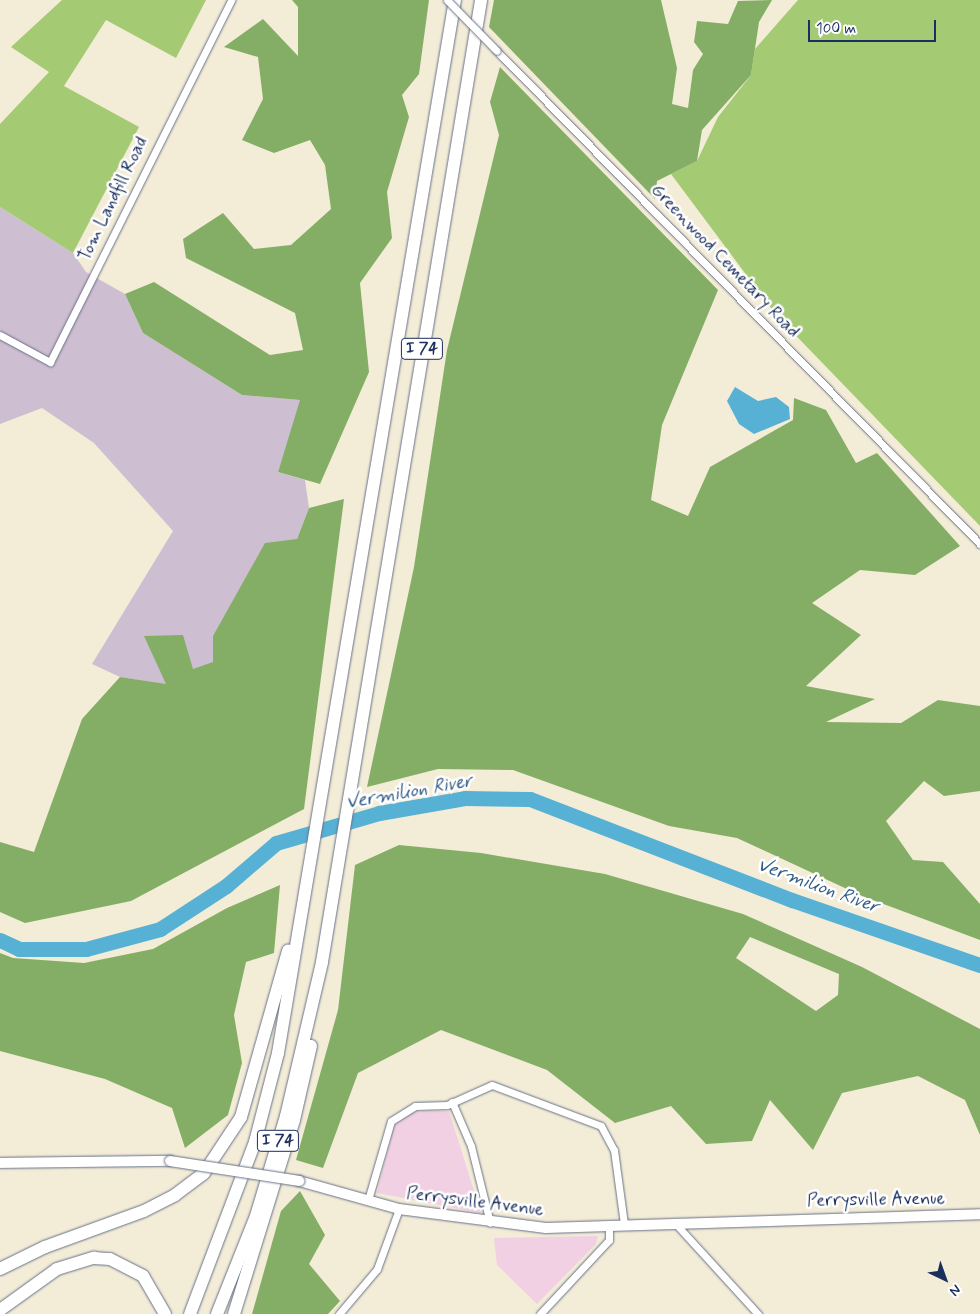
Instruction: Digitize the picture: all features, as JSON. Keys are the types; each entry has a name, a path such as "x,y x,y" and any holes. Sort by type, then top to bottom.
{"highway":[{"name":"I 74","path":"190,1314 255,1142 278,1053 288,965 311,871 338,697 455,0"},
{"name":"I 74","path":"217,1314 256,1216 286,1116 322,962 481,0"},
{"path":"234,1314 297,1110 320,995 322,962"},
{"path":"0,1270 44,1247 144,1211 175,1195 204,1173 241,1117 288,965"},
{"path":"0,1310 57,1269 94,1258 110,1259 143,1276 165,1314"}],"street":[{"name":"Tom Landfill Road","path":"0,336 50,362 231,0"},
{"name":"Greenwood Cemetary Road","path":"447,0 980,544"},
{"path":"368,1200 391,1121 415,1106 452,1102 492,1085 601,1126 614,1150 624,1224"},
{"path":"452,1102 470,1146 490,1224"},
{"name":"Perrysville Avenue","path":"0,1163 170,1161 299,1180 399,1209 490,1224 546,1228 673,1221 980,1214"},
{"path":"344,1312 377,1269 399,1209"},
{"path":"673,1221 758,1314"},
{"path":"541,1314 609,1240 609,1225"}],"shaded area":[{"path":"0,207 73,253 86,272 125,294 143,333 242,395 301,400 278,472 305,480 309,508 297,539 213,636 214,662 166,685 120,677 92,664 173,531 94,443 42,408 0,424"},
{"path":"411,1111 449,1111 481,1213 377,1193 394,1126"},
{"path":"598,1236 596,1244 537,1304 497,1265 494,1238"}],"green space":[{"path":"62,0 206,0 176,58 106,20 64,86 139,127 73,253 0,207 0,124 49,72 11,47"},
{"path":"292,0 429,0 419,74 402,95 409,117 387,192 392,238 360,283 369,372 320,484 278,472 300,400 242,395 143,333 125,294 154,282 270,355 303,350 295,313 186,258 183,239 223,213 254,249 291,245 331,209 325,165 310,140 274,153 242,140 263,99 258,57 224,47 263,19 298,56 298,7"},
{"path":"494,0 661,0 677,68 672,104 688,108 693,70 703,54 694,42 697,21 728,24 738,1 772,0 759,22 751,75 702,130 697,161 657,181 655,199 489,27"},
{"path":"798,0 980,0 980,526 777,316 671,174 697,161 718,117 751,75 755,49"},
{"path":"500,67 718,290 662,425 651,500 688,516 710,467 793,420 794,398 826,410 856,463 877,453 960,546 915,575 860,570 812,603 861,635 806,686 875,699 826,722 901,723 938,700 980,706 980,791 944,796 924,781 886,821 913,860 943,862 980,904 980,940 862,896 737,838 669,826 513,770 438,769 367,787 414,567 447,350 499,135 490,102"},
{"path":"344,499 304,809 131,901 25,923 0,912 0,842 34,852 82,719 120,677 166,684 144,636 183,635 193,669 213,662 213,636 265,543 297,539 309,508"},
{"path":"399,845 481,853 605,874 743,914 862,967 980,1029 980,1135 965,1100 918,1076 842,1093 813,1150 770,1100 752,1141 706,1144 671,1106 615,1123 547,1070 441,1030 358,1073 323,1168 296,1160 338,1010 355,865","holes":["750,937 839,974 838,995 816,1011 736,958"]},
{"path":"280,885 274,953 246,962 234,1015 242,1063 228,1115 185,1148 172,1108 105,1079 0,1051 0,953 13,958 84,963 153,949 227,908"},
{"path":"300,1191 325,1235 309,1264 340,1301 328,1314 252,1314 281,1211"}],"water":[{"path":"735,387 758,401 776,397 789,407 790,419 754,434 739,424 727,401"}],"waterway":[{"name":"Vermilion River","path":"0,940 19,949 86,949 160,929 226,886 276,843 379,813 465,798 530,799 792,900 980,965"}]}
